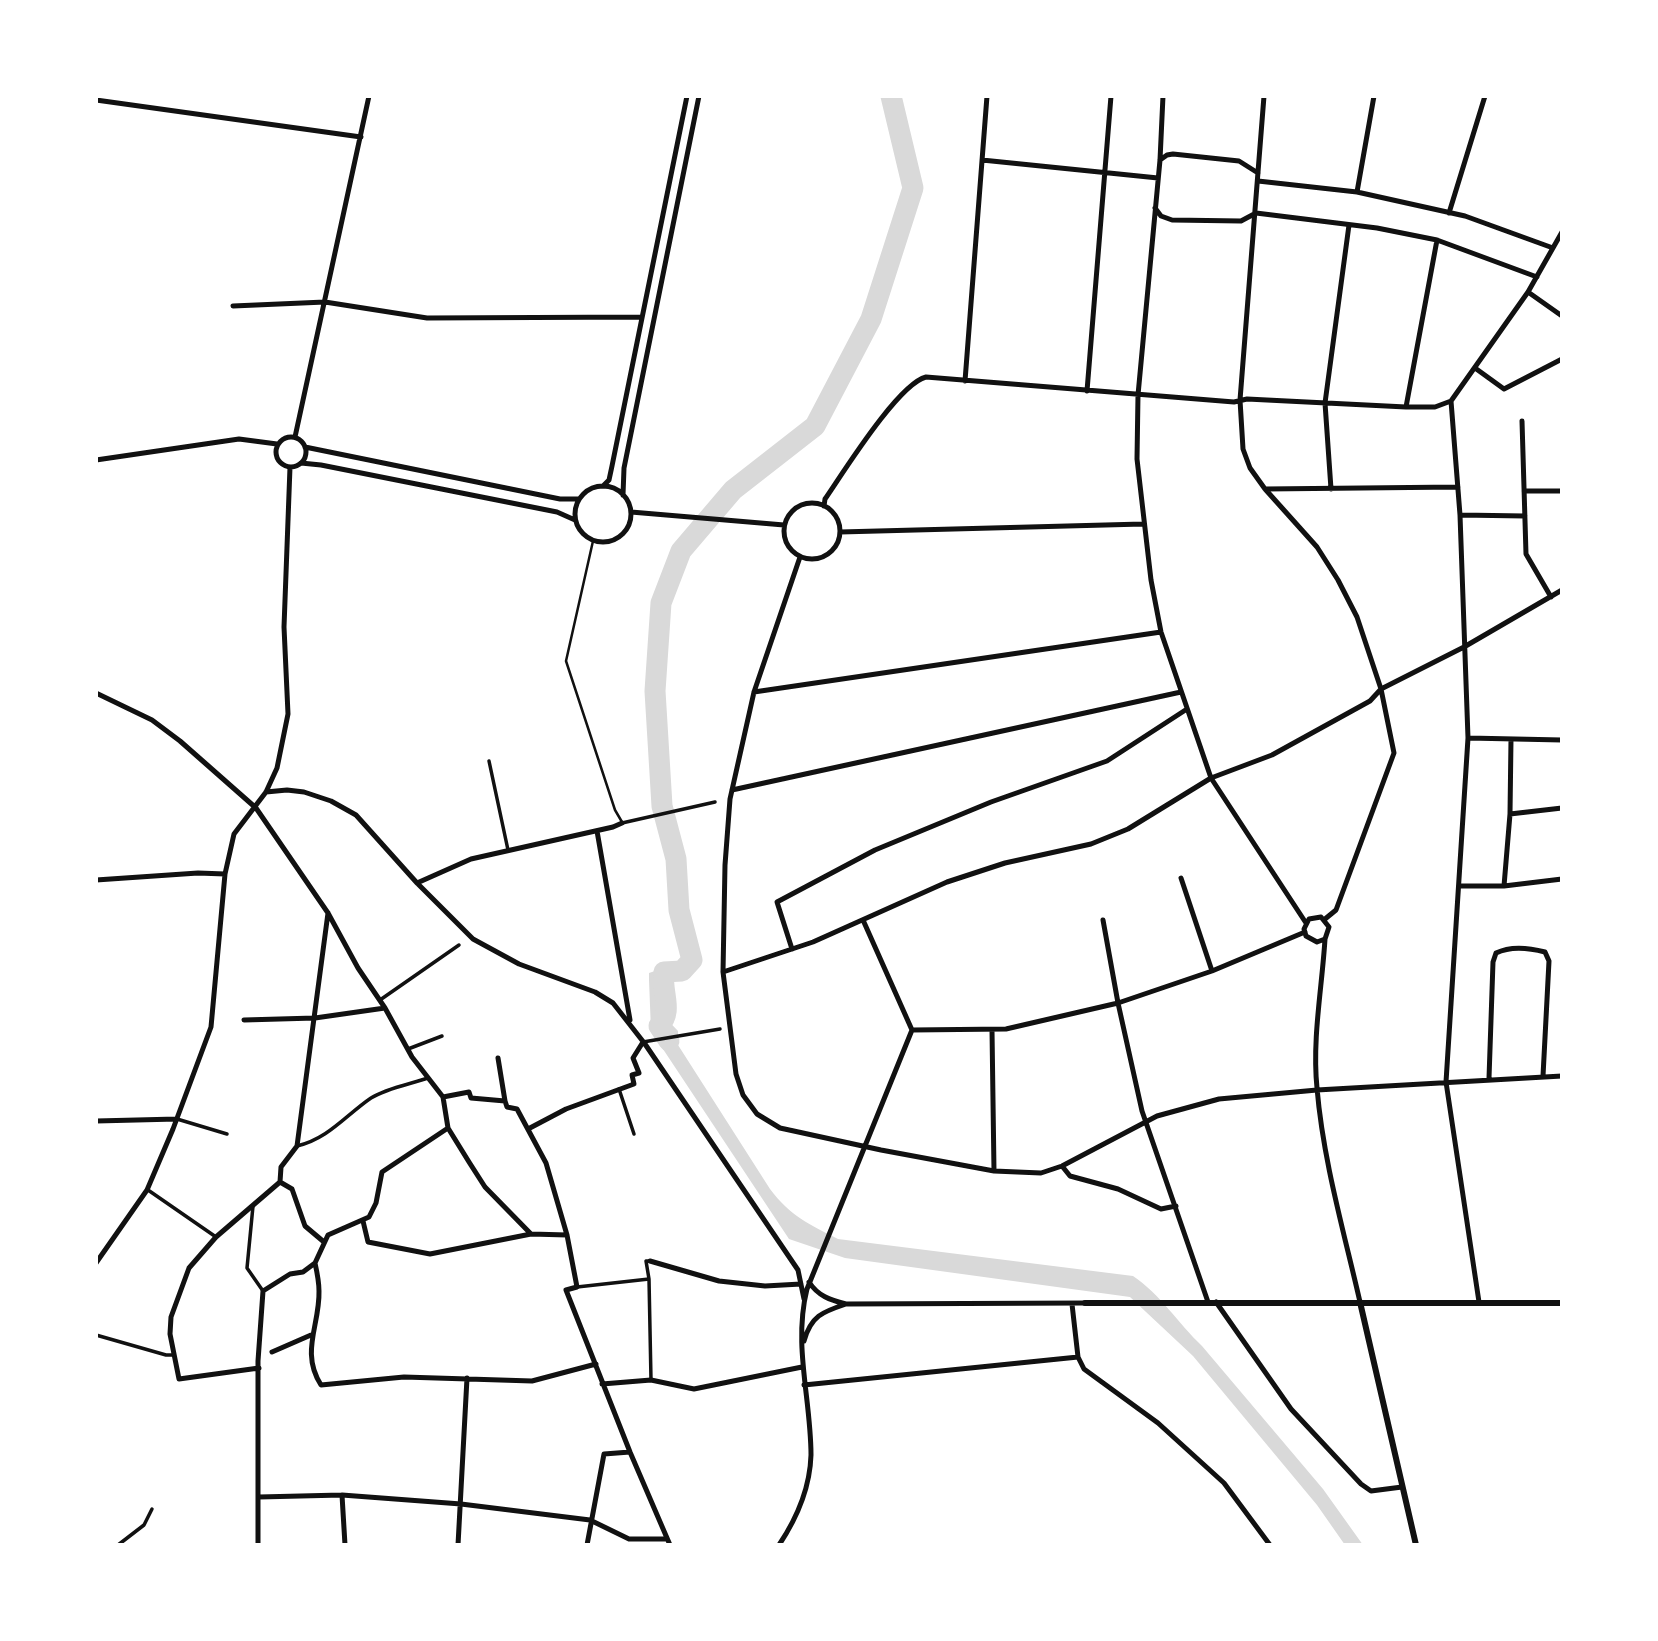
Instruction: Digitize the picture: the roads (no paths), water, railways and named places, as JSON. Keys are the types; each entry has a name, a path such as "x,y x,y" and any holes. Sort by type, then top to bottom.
{"street":[{"path":"295,437 369,96"},
{"path":"687,96 612,466 608,480 603,486 588,491 579,499 575,512 575,520 584,535 593,541 605,542 618,538 625,531 631,512 623,495 624,468 699,96"},
{"path":"965,381 987,96"},
{"path":"1087,391 1111,96"},
{"path":"1163,96 1160,160 1138,395 1137,459 1143,524 1161,632 1211,778 1306,923 1305,932 1313,942 1325,939"},
{"path":"1264,96 1240,400 1243,449 1250,468 1265,489 1317,547 1357,617 1381,688 1394,753 1336,910 1325,919"},
{"path":"1357,192 1374,96"},
{"path":"1449,213 1485,96"},
{"path":"96,100 361,137"},
{"path":"1160,160 1173,154 1240,161 1258,173"},
{"path":"982,160 1158,178"},
{"path":"1258,181 1357,192 1465,216 1553,248"},
{"path":"1155,208 1161,216 1172,220 1241,221 1256,213 1437,240 1537,277"},
{"path":"1331,489 1325,403 1349,225"},
{"path":"824,506 825,499 865,441 909,386 926,377 1234,402 1240,400 1435,407 1451,401 1528,292 1561,234"},
{"path":"1406,407 1437,240"},
{"path":"1528,292 1562,316"},
{"path":"233,306 325,302 427,318 642,317"},
{"path":"1475,368 1504,389 1562,359"},
{"path":"1451,401 1460,516 1468,738 1446,1082 1479,1302"},
{"path":"1522,421 1527,554 1551,597"},
{"path":"96,460 239,439 277,444 286,437 295,437 306,447 306,456 301,463"},
{"path":"277,444 278,461 290,467 301,463 321,465 557,512 575,520"},
{"path":"306,447 560,499 579,499"},
{"path":"96,1263 147,1190 211,1027 225,874 234,834 266,792 278,768 288,714 284,627 290,467"},
{"path":"603,486 615,489 623,495"},
{"path":"1265,489 1458,487"},
{"path":"1524,491 1562,491"},
{"path":"808,503 824,506 836,516 839,540 829,553 814,559 800,557 785,540 784,524 800,505 808,503"},
{"path":"631,512 784,524"},
{"path":"1460,516 1525,516"},
{"path":"840,532 1143,524"},
{"path":"800,557 754,692 733,790 725,865 723,972 736,1074 743,1096 757,1114 780,1129 865,1147 994,1171 1041,1172 1062,1166 1157,1116 1219,1099 1317,1090 1562,1076"},
{"path":"723,972 863,920 947,882 993,867 1091,844 1128,829 1211,778 1272,755 1370,701 1381,688 1464,647 1562,590"},
{"path":"754,692 1161,632"},
{"path":"733,790 1181,692"},
{"path":"96,693 152,720 254,808 328,913 408,1049 443,1097 448,1128 485,1187 531,1234"},
{"path":"792,948 777,902 875,850 991,803 1107,761 1187,709"},
{"path":"1468,738 1562,740"},
{"path":"1504,886 1510,814 1511,739"},
{"path":"489,761 508,850"},
{"path":"266,792 304,792 331,801 356,815 416,883 473,939 519,964 595,992 613,1003 642,1039 798,1270 804,1299 802,1367 811,1455 799,1510 779,1545"},
{"path":"416,883 471,859 597,831 622,822 715,803"},
{"path":"1510,814 1562,808"},
{"path":"597,831 630,1023"},
{"path":"96,880 198,873 225,874"},
{"path":"1181,878 1212,971"},
{"path":"1459,886 1504,886 1562,879"},
{"path":"298,1146 328,913"},
{"path":"1306,923 1317,916 1325,919 1329,927 1325,939 1315,1067 1317,1090 1328,1162 1416,1545"},
{"path":"804,1299 912,1030 863,920"},
{"path":"1103,920 1118,1003 1146,1121 1212,1302 1291,1409 1361,1485 1371,1492 1402,1487"},
{"path":"912,1030 992,1030 1118,1003 1212,971 1305,932"},
{"path":"380,1000 459,945"},
{"path":"1489,1079 1493,962 1496,953 1505,948 1535,949 1545,952 1549,961 1543,1076"},
{"path":"244,1020 315,1018 385,1008"},
{"path":"642,1039 720,1029"},
{"path":"992,1030 994,1171"},
{"path":"408,1049 442,1036"},
{"path":"528,1129 566,1109 634,1084 632,1074 639,1073 633,1058 642,1039"},
{"path":"498,1058 507,1107 517,1108 546,1163 567,1235 576,1287"},
{"path":"259,1368 179,1379 170,1334 171,1317 189,1268 215,1237 280,1182 281,1167 298,1146 336,1128 371,1098 428,1078"},
{"path":"619,1089 634,1134"},
{"path":"443,1097 469,1092 471,1098 505,1101"},
{"path":"96,1121 177,1119 227,1134"},
{"path":"263,1291 290,1274 303,1272 314,1263 328,1235 369,1217 376,1203 382,1172 448,1128"},
{"path":"1062,1166 1070,1176 1118,1189 1161,1209 1176,1206"},
{"path":"280,1182 292,1189 305,1226 324,1242"},
{"path":"147,1190 215,1237"},
{"path":"253,1206 247,1268 263,1291 259,1354 258,1545"},
{"path":"363,1221 368,1242 430,1254 531,1234 567,1235"},
{"path":"651,1380 649,1279 646,1261 719,1281 765,1286 801,1284"},
{"path":"314,1263 319,1293 311,1335 314,1373 321,1385 404,1377 532,1381 597,1364"},
{"path":"259,1497 342,1495 461,1504 590,1520 629,1539 668,1542 629,1452 566,1290 649,1279"},
{"path":"809,1282 823,1297 846,1304 1562,1303"},
{"path":"802,1348 808,1326 818,1315 846,1304"},
{"path":"1072,1304 1078,1357 1084,1369 1158,1423 1224,1483 1270,1545"},
{"path":"96,1335 175,1358"},
{"path":"272,1352 311,1335"},
{"path":"804,1385 1078,1357"},
{"path":"602,1384 651,1380 694,1389 802,1367"},
{"path":"458,1545 467,1378"},
{"path":"587,1545 604,1454 629,1452"},
{"path":"342,1495 345,1545"},
{"path":"118,1545 144,1525 152,1509"}],"lane":[{"path":"593,541 566,661 615,810 622,822"}],"waterway":[{"path":"669,1041 659,1026 666,1014 664,972 682,971 692,960 679,910 676,859 662,806 655,691 661,603 681,551 733,490 815,426 871,319 913,188 891,96"}]}
